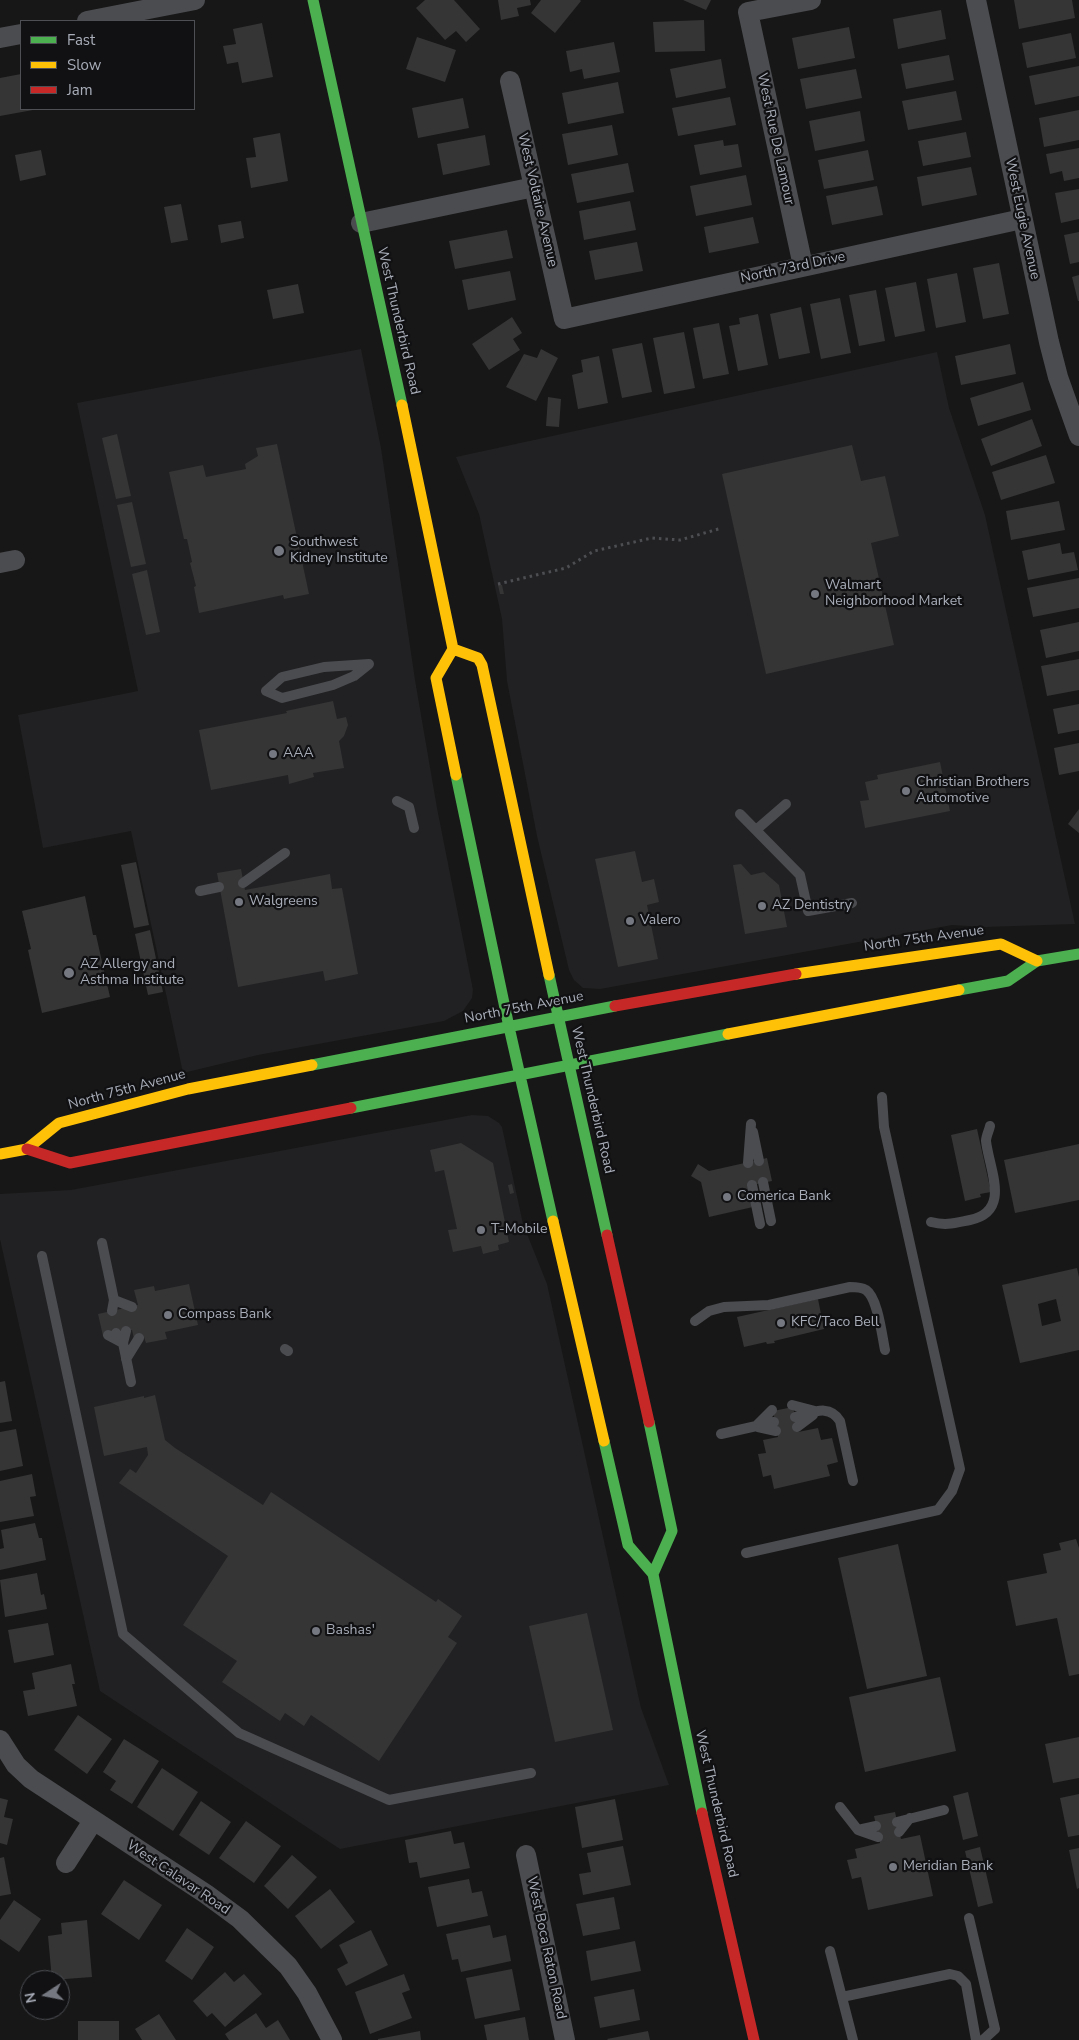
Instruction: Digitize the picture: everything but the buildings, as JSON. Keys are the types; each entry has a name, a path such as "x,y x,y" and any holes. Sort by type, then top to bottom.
{"main road":[{"name":"West Thunderbird Road","path":"313,0 422,492 453,648 436,678 509,1027 628,1545 653,1574 691,1766 754,2040"},
{"name":"West Thunderbird Road","path":"453,648 478,658 482,665 568,1065 653,1438 672,1531 653,1574"},
{"name":"North 75th Avenue","path":"27,1149 59,1123 188,1089 558,1016 802,972 1001,944 1037,961"},
{"name":"North 75th Avenue","path":"0,1154 27,1149 70,1163 1008,981 1037,961 1079,954"}],"street":[{"path":"92,20 196,0"},
{"name":"West Rue De Lamour","path":"803,266 748,12 811,0"},
{"name":"West Eugie Avenue","path":"976,0 1049,342 1058,377 1079,436"},
{"path":"0,38 20,34"},
{"name":"West Voltaire Avenue","path":"510,82 564,319"},
{"path":"361,223 534,187"},
{"name":"North 73rd Drive","path":"564,319 1022,219"},
{"name":"West Calavar Road","path":"0,1740 16,1765 31,1778 93,1821 206,1894 254,1932 288,1966 307,1993 332,2040"},
{"path":"66,1863 93,1821"},
{"name":"West Boca Raton Road","path":"526,1855 566,2040"}],"lane":[{"path":"369,664 354,676 333,685 282,698 266,691 282,677 324,666 369,664"},
{"path":"397,801 409,806 414,828"},
{"path":"756,830 786,804"},
{"path":"740,814 800,875 808,911 852,903"},
{"path":"243,883 286,853"},
{"path":"200,891 219,887"},
{"path":"746,1553 938,1510 952,1491 960,1468 884,1127 882,1097"},
{"path":"748,1163 751,1124 759,1160"},
{"path":"931,1222 943,1225 980,1218 992,1207 996,1189 986,1139 990,1126"},
{"path":"760,1224 757,1183 771,1221"},
{"path":"102,1243 114,1300 112,1311"},
{"path":"42,1256 123,1634 239,1733 389,1800 531,1772"},
{"path":"695,1321 709,1311 724,1308 769,1305 850,1287 860,1288 867,1291 873,1298 886,1350"},
{"path":"114,1300 132,1307"},
{"path":"123,1343 117,1333 123,1343 131,1382"},
{"path":"126,1359 139,1338"},
{"path":"792,1405 818,1412"},
{"path":"756,1426 772,1410"},
{"path":"796,1422 818,1412 827,1410 835,1413 840,1422 853,1481"},
{"path":"721,1434 756,1426 775,1427"},
{"path":"840,1807 858,1830 878,1837"},
{"path":"898,1827 910,1818 944,1810"},
{"path":"858,1830 876,1826"},
{"path":"969,1918 995,2029 983,2040"},
{"path":"830,1951 853,2040"},
{"path":"842,1997 950,1974 958,1976 966,1984 976,2040"}],"path":[{"path":"498,584 566,568 594,551 652,538 680,540 722,528"}],"shaded area":[{"path":"361,349 381,448 415,680 437,808 473,990 472,998 463,1011 444,1021 258,1055 183,1073 131,831 43,848 18,715 138,691 77,403"},
{"path":"937,352 949,408 985,515 1075,924 985,927 952,925 600,989 583,988 574,980 569,970 537,836 507,681 502,619 479,514 456,457"},
{"path":"472,1115 488,1116 502,1127 523,1224 547,1284 641,1708 669,1785 340,1849 100,1691 0,1239 0,1194 71,1190"}],"traffic: fast":[{"path":"313,0 402,405"},
{"path":"456,775 509,1027 553,1221"},
{"path":"959,990 1008,981 1037,961 1079,954"},
{"path":"549,975 607,1235"},
{"path":"312,1065 615,1006"},
{"path":"351,1108 728,1034"},
{"path":"649,1422 672,1531 653,1574"},
{"path":"604,1441 628,1545 653,1574 702,1813"}],"traffic: slow":[{"path":"402,405 453,649 436,678 456,775"},
{"path":"453,649 478,658 482,665 549,975"},
{"path":"796,974 1001,944 1037,961"},
{"path":"728,1034 959,990"},
{"path":"0,1154 27,1149 59,1123 188,1089 312,1065"},
{"path":"553,1221 604,1441"}],"traffic: jam":[{"path":"615,1006 796,974"},
{"path":"27,1149 70,1163 351,1108"},
{"path":"607,1235 649,1422"},
{"path":"702,1813 754,2040"}],"place":[{"name":"Southwest Kidney Institute","path":"279,551"},
{"name":"Walmart Neighborhood Market","path":"815,594"},
{"name":"AAA","path":"273,754"},
{"name":"Christian Brothers Automotive","path":"906,791"},
{"name":"Walgreens","path":"239,902"},
{"name":"AZ Dentistry","path":"762,906"},
{"name":"Valero","path":"630,921"},
{"name":"AZ Allergy and Asthma Institute","path":"69,973"},
{"name":"Comerica Bank","path":"727,1197"},
{"name":"T-Mobile","path":"481,1230"},
{"name":"Compass Bank","path":"168,1315"},
{"name":"KFC/Taco Bell","path":"781,1323"},
{"name":"Bashas'","path":"316,1631"},
{"name":"Meridian Bank","path":"893,1867"}]}
